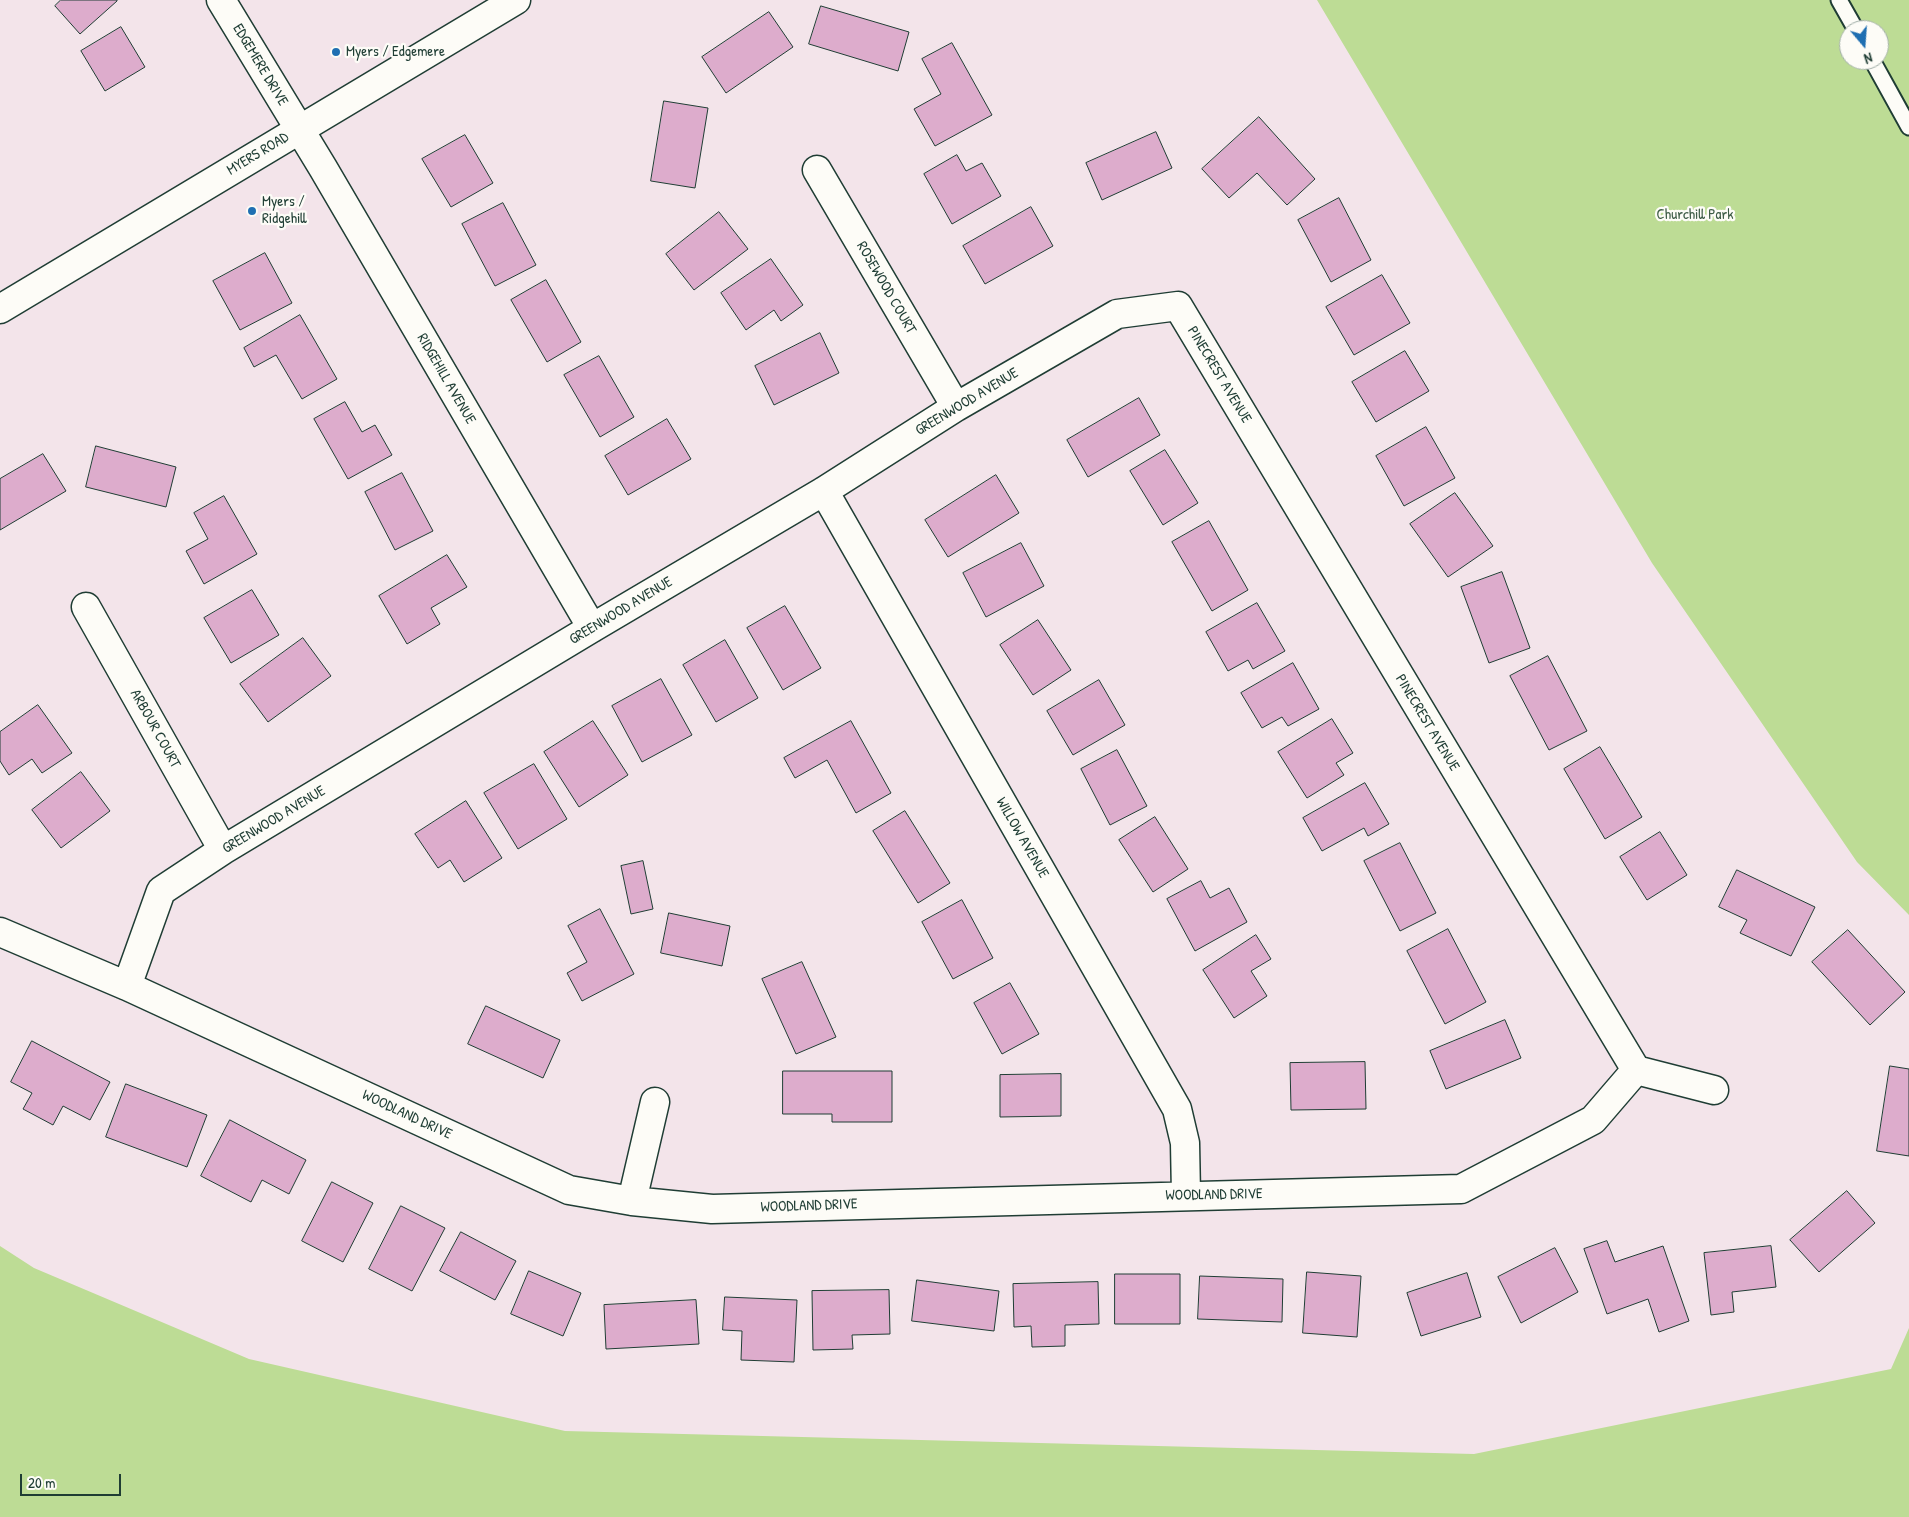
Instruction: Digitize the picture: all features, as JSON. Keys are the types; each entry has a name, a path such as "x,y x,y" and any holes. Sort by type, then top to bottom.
{"street":[{"name":"EDGEMERE DRIVE","path":"221,0 299,130"},
{"name":"MYERS ROAD","path":"0,310 516,0"},
{"name":"RIDGEHILL AVENUE","path":"299,130 592,628"},
{"name":"ROSEWOOD COURT","path":"817,170 956,407"},
{"name":"GREENWOOD AVENUE","path":"127,986 161,891 223,850 824,491 956,407 1117,314 1178,306"},
{"name":"PINECREST AVENUE","path":"1178,306 1636,1070"},
{"name":"WILLOW AVENUE","path":"824,491 1177,1109 1185,1143 1186,1195"},
{"name":"ARBOUR COURT","path":"86,607 223,850"},
{"name":"WOODLAND DRIVE","path":"0,932 127,986 569,1190 632,1201 712,1208 1461,1189 1594,1120 1636,1070"},
{"path":"1636,1070 1714,1090"},
{"path":"632,1201 655,1102"}],"lane":[{"path":"1839,0 1850,20"},
{"path":"1878,70 1909,127"}],"green space":[{"name":"Churchill Park","path":"1317,0 1909,0 1909,915 1857,862 1652,563"},
{"path":"0,1246 34,1268 249,1359 565,1431 1474,1454 1891,1369 1909,1328 1909,1517 0,1517"}],"building":[{"path":"61,0 117,1 80,34 55,6"},
{"path":"821,6 909,32 898,71 809,44"},
{"path":"769,12 793,47 726,93 702,57"},
{"path":"121,27 145,67 105,91 81,51"},
{"path":"952,43 992,115 935,146 914,109 941,94 922,59"},
{"path":"664,101 708,108 695,188 651,181"},
{"path":"1259,117 1315,179 1287,205 1257,173 1229,198 1202,169"},
{"path":"1156,132 1172,168 1102,200 1086,163"},
{"path":"465,135 493,183 451,207 422,159"},
{"path":"957,155 966,171 982,163 1001,196 952,224 924,174"},
{"path":"1339,198 1371,260 1331,282 1298,220"},
{"path":"503,203 536,265 495,286 462,224"},
{"path":"1031,207 1053,246 985,284 963,246"},
{"path":"719,212 748,249 694,290 666,254"},
{"path":"265,253 292,303 240,330 213,281"},
{"path":"771,259 803,305 781,321 774,310 746,330 721,293"},
{"path":"1382,275 1410,323 1354,355 1326,307"},
{"path":"546,280 581,342 547,362 511,300"},
{"path":"300,315 337,379 302,399 276,355 254,367 244,348"},
{"path":"820,333 839,373 774,405 755,366"},
{"path":"1405,351 1429,391 1376,422 1352,382"},
{"path":"599,356 634,417 600,437 564,375"},
{"path":"1139,398 1160,435 1088,477 1067,440"},
{"path":"345,402 362,432 375,425 392,455 348,479 314,419"},
{"path":"667,419 691,459 628,495 605,456"},
{"path":"1426,427 1455,478 1404,506 1376,456"},
{"path":"96,446 176,467 166,507 86,487"},
{"path":"1165,450 1198,503 1163,525 1130,471"},
{"path":"43,454 66,491 0,530 0,479"},
{"path":"402,473 433,531 395,550 365,492"},
{"path":"996,475 1019,513 948,557 925,520"},
{"path":"1455,493 1493,546 1448,577 1410,524"},
{"path":"224,496 257,554 204,584 186,551 208,539 194,513"},
{"path":"1209,521 1248,590 1212,611 1172,542"},
{"path":"1021,543 1044,586 986,617 963,573"},
{"path":"447,555 467,587 431,608 440,624 407,644 379,596"},
{"path":"1502,572 1530,648 1489,663 1461,587"},
{"path":"252,590 279,635 231,663 204,618"},
{"path":"1257,603 1285,651 1253,669 1248,660 1228,671 1206,632"},
{"path":"785,606 821,668 783,690 747,628"},
{"path":"1038,620 1071,670 1033,695 1000,645"},
{"path":"303,638 331,676 268,722 240,684"},
{"path":"725,640 758,698 716,722 683,665"},
{"path":"1548,656 1587,731 1549,750 1510,676"},
{"path":"1293,663 1319,709 1288,726 1282,717 1262,728 1241,693"},
{"path":"661,679 692,735 642,762 612,706"},
{"path":"1099,680 1125,725 1073,755 1047,711"},
{"path":"38,705 72,753 42,773 32,759 9,775 0,761 0,732"},
{"path":"1332,719 1353,753 1336,763 1344,775 1307,798 1278,752"},
{"path":"593,721 628,775 579,807 544,752"},
{"path":"851,721 891,793 856,813 827,760 795,778 784,758"},
{"path":"1600,747 1642,817 1605,839 1564,769"},
{"path":"1117,750 1147,806 1110,825 1081,769"},
{"path":"534,764 567,819 518,849 484,793"},
{"path":"81,772 110,811 61,848 32,810"},
{"path":"1365,783 1389,824 1368,836 1364,828 1322,851 1303,818"},
{"path":"466,801 502,858 464,882 450,860 438,868 415,834"},
{"path":"905,811 950,883 918,903 873,831"},
{"path":"1155,817 1188,869 1153,892 1119,840"},
{"path":"1660,832 1687,875 1647,900 1620,857"},
{"path":"1400,843 1436,913 1400,931 1364,861"},
{"path":"643,861 653,909 631,914 621,866"},
{"path":"1737,870 1815,907 1791,956 1740,933 1747,920 1719,907"},
{"path":"1201,881 1210,898 1229,888 1247,922 1195,951 1167,899"},
{"path":"962,900 993,958 953,979 922,922"},
{"path":"600,909 634,974 582,1001 567,973 587,962 568,926"},
{"path":"669,913 730,926 722,966 661,953"},
{"path":"1448,929 1486,1002 1445,1024 1407,951"},
{"path":"1848,930 1905,992 1870,1025 1812,962"},
{"path":"1256,935 1271,959 1251,971 1267,996 1234,1018 1203,970"},
{"path":"802,962 836,1037 796,1054 762,979"},
{"path":"1010,983 1039,1034 1002,1054 974,1003"},
{"path":"486,1006 560,1040 543,1078 468,1044"},
{"path":"1505,1020 1521,1058 1446,1089 1430,1051"},
{"path":"32,1041 110,1082 90,1120 63,1106 53,1125 23,1109 32,1093 11,1082"},
{"path":"1365,1062 1366,1109 1291,1110 1290,1063"},
{"path":"1890,1066 1909,1069 1909,1156 1877,1151"},
{"path":"783,1071 892,1071 892,1122 832,1122 832,1114 783,1114"},
{"path":"1061,1074 1061,1116 1000,1117 1000,1075"},
{"path":"126,1084 207,1115 187,1167 106,1137"},
{"path":"230,1120 306,1160 289,1194 262,1180 251,1202 201,1176"},
{"path":"332,1182 373,1203 343,1262 302,1241"},
{"path":"1847,1191 1875,1223 1819,1272 1790,1240"},
{"path":"401,1206 445,1228 412,1291 369,1269"},
{"path":"461,1232 516,1261 495,1300 440,1271"},
{"path":"1607,1241 1615,1262 1663,1246 1689,1321 1659,1332 1648,1299 1607,1314 1584,1249"},
{"path":"1771,1246 1776,1287 1732,1292 1734,1312 1711,1315 1704,1253"},
{"path":"1555,1248 1578,1292 1521,1323 1498,1277"},
{"path":"529,1271 581,1293 563,1336 511,1314"},
{"path":"1307,1272 1361,1276 1357,1337 1303,1333"},
{"path":"1467,1273 1481,1317 1421,1336 1407,1293"},
{"path":"1115,1274 1180,1274 1180,1324 1115,1324"},
{"path":"1200,1276 1283,1279 1282,1322 1198,1319"},
{"path":"917,1280 999,1291 994,1331 912,1321"},
{"path":"1098,1282 1099,1324 1065,1325 1065,1346 1032,1347 1031,1326 1014,1327 1013,1284"},
{"path":"889,1290 890,1334 852,1335 853,1349 813,1350 812,1291"},
{"path":"725,1297 797,1300 794,1362 741,1360 742,1331 723,1330"},
{"path":"696,1300 699,1344 606,1349 604,1305"}],"place":[{"name":"Myers / Edgemere","path":"336,52"},
{"name":"Myers / Ridgehill","path":"252,211"}]}
